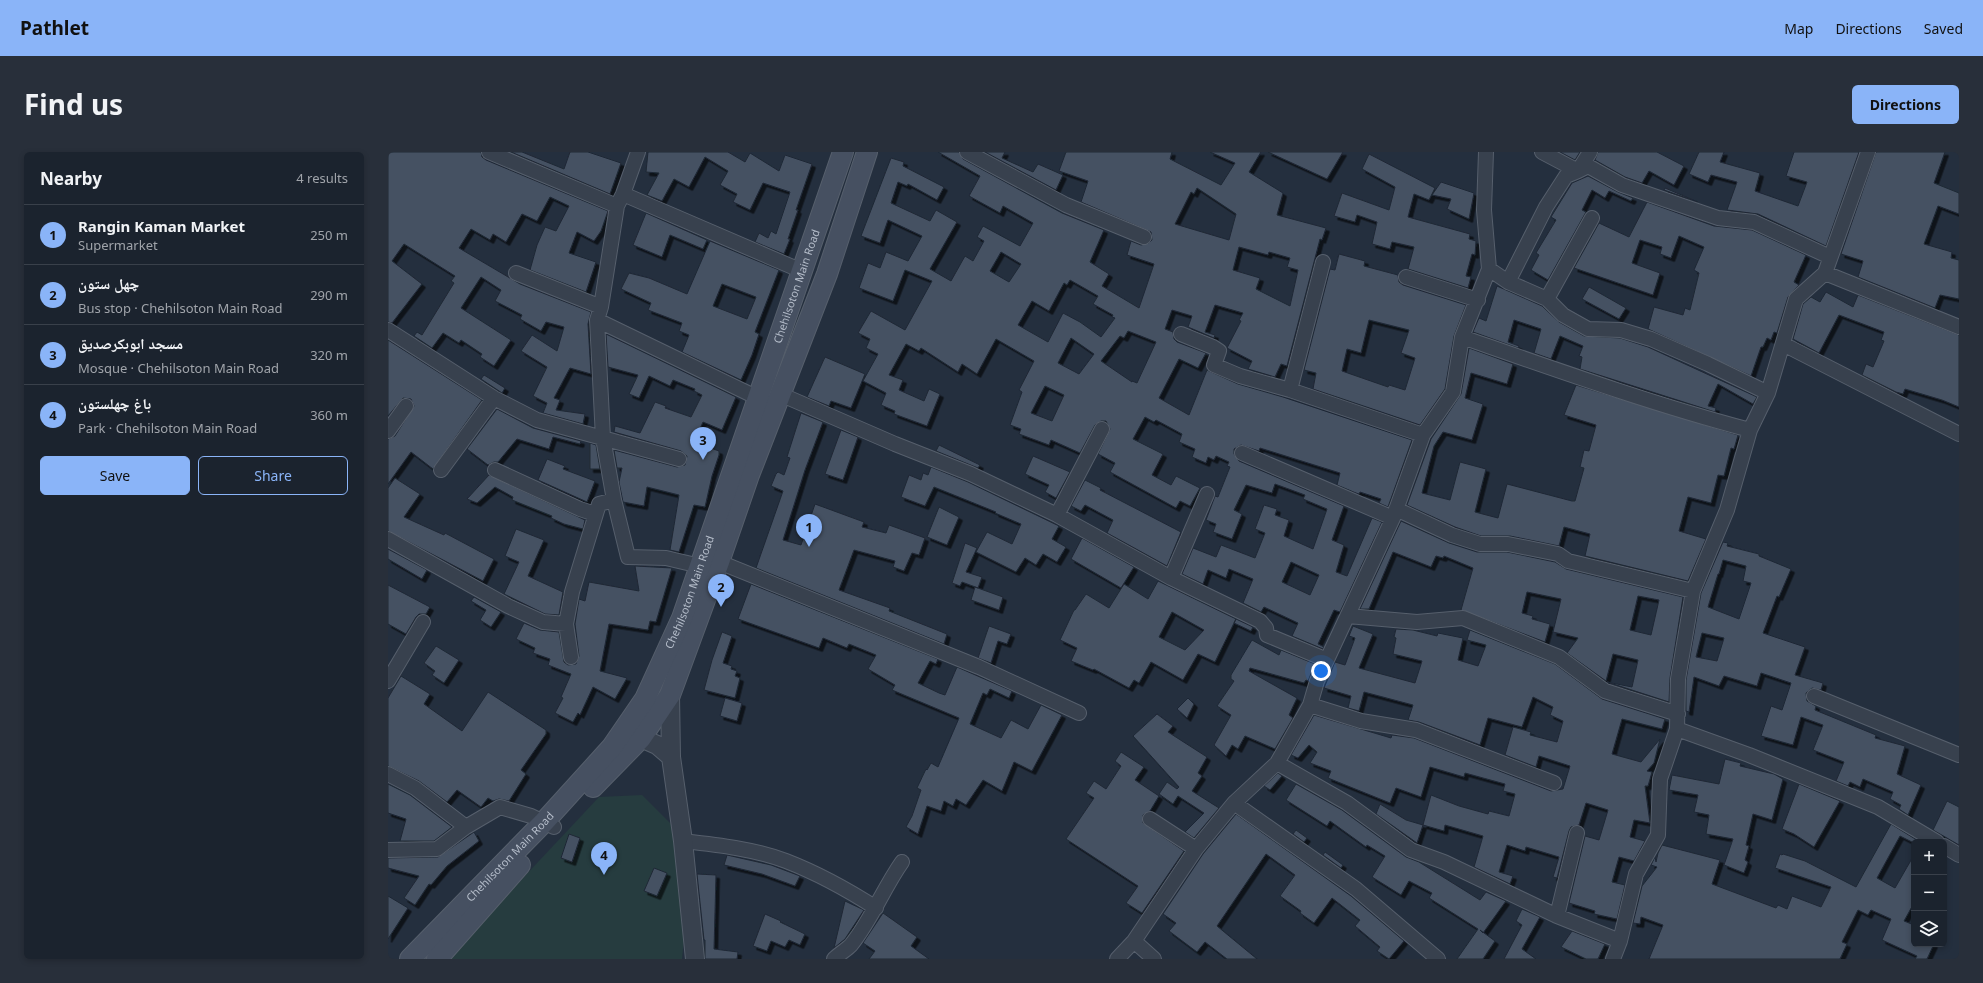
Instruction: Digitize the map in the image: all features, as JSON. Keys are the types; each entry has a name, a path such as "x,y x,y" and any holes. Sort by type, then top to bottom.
{"main road":[{"name":"Chehilsoton Main Road","path":"437,959 612,747 645,699 682,618 843,152"},
{"name":"Chehilsoton Main Road","path":"410,959 641,738 670,695 749,475 782,394 827,274 867,152"}],"street":[{"path":"489,152 620,200 802,271"},
{"path":"638,152 620,200 599,314 603,438 614,500 628,557 666,558 700,566"},
{"path":"968,152 1066,205 1144,237"},
{"path":"1117,959 1134,941 1196,850 1234,803 1277,763 1310,705 1317,681 1326,660 1395,514 1423,434 1452,392 1462,337 1478,300 1489,269 1484,210 1486,152"},
{"path":"1542,152 1578,171"},
{"path":"1578,171 1590,152"},
{"path":"1613,959 1620,941 1636,874 1658,835 1660,779 1676,729 1678,714 1678,679 1693,591 1727,510 1750,430 1768,393 1796,299 1825,273 1868,152"},
{"path":"1508,282 1546,207 1566,176 1588,166 1622,185 1718,218 1754,222 1830,257"},
{"path":"1547,299 1592,218"},
{"path":"1290,390 1323,262"},
{"path":"1489,269 1508,282 1547,299 1563,315 1588,329 1621,330 1651,339 1768,393"},
{"path":"516,273 599,314 758,398"},
{"path":"1825,273 1959,327"},
{"path":"1406,277 1478,300"},
{"path":"1181,334 1213,347 1219,351 1214,365 1240,376 1290,390 1423,434"},
{"path":"390,337 494,398 537,420 679,459"},
{"path":"1462,337 1606,387 1685,412 1750,430"},
{"path":"1783,344 1959,434"},
{"path":"782,394 895,444 971,474 1057,515 1172,578 1260,621 1266,628 1267,634 1326,660"},
{"path":"441,470 494,398"},
{"path":"388,431 406,406"},
{"path":"1057,515 1102,429"},
{"path":"1242,453 1395,514 1480,544 1508,544 1558,554 1568,561 1693,591"},
{"path":"495,470 580,509 595,514"},
{"path":"1172,578 1207,494"},
{"path":"571,657 566,624 572,592 599,504 614,500"},
{"path":"388,539 508,606 543,622 566,624"},
{"path":"719,562 979,667 1079,713"},
{"path":"1348,616 1417,622 1463,618 1559,657 1605,691 1678,714"},
{"path":"388,681 423,622"},
{"path":"670,695 671,758 684,841 695,959"},
{"path":"1814,696 1959,755"},
{"path":"1310,705 1361,721 1416,730 1554,782"},
{"path":"1676,729 1749,755 1878,807 1931,839"},
{"path":"641,738 657,745 671,758"},
{"path":"1277,763 1347,803 1411,850 1444,862 1557,916 1620,941"},
{"path":"388,774 415,788 466,827"},
{"path":"1234,803 1356,889 1438,959"},
{"path":"388,850 437,849 466,827 500,807 531,816 549,825"},
{"path":"1150,819 1196,850"},
{"path":"1557,916 1577,833"},
{"path":"684,841 728,846 786,861 853,893 876,908"},
{"path":"1947,848 1959,855"},
{"path":"834,959 850,946 876,908 882,893 902,862"},
{"path":"1134,941 1154,959"}],"green space":[{"path":"642,795 678,831 686,919 682,959 447,959 599,797"}],"building":[{"path":"388,152 481,152 482,157 486,160 608,211 601,231 594,241 577,232 569,253 596,262 586,292 530,270 537,245 545,227 556,231 569,206 550,197 537,221 522,214 506,242 493,234 490,240 471,229 459,248 520,284 591,312 588,324 591,374 570,368 554,398 560,400 556,410 585,414 583,424 543,413 547,403 533,396 547,367 521,351 532,335 557,351 564,327 546,322 541,331 520,319 522,315 495,301 501,290 481,277 461,308 511,340 494,366 480,357 482,354 461,340 459,343 443,333 432,348 414,336 417,332 422,335 454,283 451,281 455,276 404,244 392,261 422,284 392,323 388,322"},
{"path":"511,152 522,152 564,169 570,152 588,152 621,163 610,194"},
{"path":"648,152 728,152 745,162 750,153 779,171 785,155 812,164 796,210 798,210 784,254 755,242 759,233 768,238 771,231 776,234 790,192 763,183 750,210 733,202 737,194 720,185 728,171 705,157 689,187 674,179 662,201 647,195 659,173 646,172"},
{"path":"938,152 959,152 963,159 1062,213 1104,230 1090,262 1109,274 1102,286 1139,308 1154,264 1127,255 1131,241 1141,245 1149,243 1152,240 1151,232 1081,202 1088,181 1059,171 1066,152 1172,152 1170,159 1221,185 1235,163 1210,152 1261,152 1249,172 1283,193 1277,215 1326,228 1322,240 1320,239 1287,366 1281,364 1275,377 1248,369 1252,361 1227,348 1241,321 1239,320 1243,313 1215,305 1205,332 1215,335 1214,338 1188,327 1192,316 1172,310 1165,329 1173,332 1174,339 1177,342 1206,353 1198,368 1179,359 1159,398 1189,415 1207,370 1238,384 1283,397 1412,440 1388,507 1379,503 1381,499 1360,492 1359,494 1337,485 1340,473 1260,448 1259,451 1241,445 1234,449 1234,454 1239,461 1344,506 1332,540 1344,545 1336,572 1347,576 1372,518 1382,522 1340,612 1334,610 1318,644 1324,647 1323,649 1292,636 1298,623 1264,607 1261,612 1243,603 1253,579 1229,569 1226,578 1208,570 1203,584 1182,574 1193,548 1216,557 1221,545 1255,558 1265,533 1255,529 1264,505 1277,509 1275,515 1289,520 1284,536 1313,549 1327,509 1303,499 1305,495 1275,484 1272,493 1246,485 1234,510 1242,514 1232,539 1213,532 1216,524 1206,520 1215,496 1218,497 1230,467 1227,466 1229,462 1216,456 1214,460 1208,457 1206,463 1192,457 1195,449 1179,442 1182,434 1156,420 1154,422 1145,417 1133,439 1163,454 1152,475 1171,485 1176,476 1200,488 1190,506 1180,501 1176,508 1110,472 1115,463 1098,454 1110,429 1106,421 1101,421 1095,425 1080,453 1051,440 1049,445 1019,434 1021,429 1010,425 1022,392 1019,390 1034,361 996,339 977,374 962,364 958,372 921,348 919,351 906,344 889,375 903,380 899,390 924,401 929,389 940,394 927,426 894,414 895,411 881,405 886,393 863,381 878,354 866,348 870,339 858,333 871,311 905,330 932,281 905,270 893,301 859,288 868,263 880,268 886,252 908,261 922,236 888,220 880,243 861,236 891,158 904,162 903,166 944,187 937,200 908,184 907,186 898,182 891,203 930,221 936,210 957,222 930,269 951,281 965,256 973,261 984,241 977,237 983,226 1020,246 1033,223 1003,206 1000,213 969,196 980,176","holes":["1197,188 1236,214 1229,240 1175,224 1191,192 1194,194","1239,247 1268,255 1269,252 1290,258 1287,267 1298,270 1290,306 1256,289 1260,278 1233,270","1001,252 1021,264 1009,282 990,271","1070,280 1098,296 1093,304 1113,315 1112,317 1115,318 1101,337 1080,322 1063,313 1048,342 1018,325 1032,301 1049,311 1064,283 1067,285","1128,331 1156,342 1137,383 1132,382 1101,361 1120,336 1124,338","1071,338 1094,354 1079,374 1058,363","1045,386 1064,395 1052,421 1031,413","1291,562 1319,575 1310,595 1282,582"]},
{"path":"985,152 1005,152 1002,158 1033,172 1038,164 1063,175 1056,190"},
{"path":"1268,152 1343,152 1327,179"},
{"path":"1560,152 1580,152 1575,160"},
{"path":"1598,152 1657,152 1684,166 1674,185 1649,171 1642,183 1625,177 1595,160"},
{"path":"1699,152 1724,152 1720,162 1760,173 1755,191 1798,206 1807,182 1786,176 1794,152 1859,152 1826,246 1758,214 1727,210 1737,182 1711,175 1708,182 1689,174"},
{"path":"1876,152 1945,152 1934,183 1959,193 1959,214 1938,206 1924,244 1952,252 1951,258 1959,260 1959,299 1940,295 1935,308 1858,277 1863,261 1841,254"},
{"path":"1369,154 1435,188 1429,200 1414,194 1408,217 1470,234 1469,239 1476,241 1475,255 1472,254 1466,276 1471,277 1468,288 1408,269 1414,247 1392,242 1390,249 1372,244 1377,222 1357,215 1355,222 1334,216 1342,193 1389,210 1395,187 1362,169"},
{"path":"1588,176 1633,198 1631,201 1609,191 1605,198 1592,190 1582,210 1586,212 1548,280 1531,270 1539,255 1536,253 1556,220 1551,217 1572,183"},
{"path":"1441,182 1474,193 1469,219 1447,209 1451,199 1432,195"},
{"path":"1665,188 1698,202 1664,190"},
{"path":"1647,202 1714,226 1752,230 1806,255 1794,282 1799,285 1788,297 1777,333 1774,332 1771,340 1767,338 1763,347 1761,347 1751,376 1648,329 1654,307 1683,315 1685,308 1690,310 1699,273 1694,270 1704,247 1679,236 1671,258 1660,254 1662,247 1640,240 1632,263 1660,273 1653,295 1574,268 1599,223 1629,237"},
{"path":"646,213 707,240 703,249 670,235 662,257 633,245"},
{"path":"710,241 779,270 755,332 759,334 741,380 682,352 689,335 679,331 682,323 648,310 651,303 621,289 629,273 649,278 687,294","holes":["722,284 756,297 747,319 713,306"]},
{"path":"1339,254 1365,261 1364,266 1398,275 1399,282 1403,285 1466,305 1454,336 1445,389 1420,425 1313,389 1316,373 1304,370 1330,269 1335,270","holes":["1369,320 1409,330 1401,353 1415,358 1405,390 1389,385 1388,387 1342,371 1347,349 1361,353"]},
{"path":"1497,286 1542,306 1559,322 1584,336 1620,338 1648,347 1757,397 1753,404 1718,384 1708,406 1716,408 1715,412 1580,369 1582,357 1579,356 1583,346 1560,336 1551,359 1534,353 1541,329 1514,320 1508,342 1519,346 1518,348 1473,332 1479,318 1486,321"},
{"path":"1589,287 1626,308 1619,319 1582,299"},
{"path":"1826,292 1853,307 1858,295 1959,335 1959,407 1942,400 1905,389 1903,394 1896,392 1862,375 1866,364 1873,367 1884,341 1881,340 1884,332 1839,315 1819,353 1793,339 1803,304 1811,297 1820,302"},
{"path":"606,334 736,397 722,430 703,422 694,442 719,451 719,455 712,476 705,507 694,505 679,552 670,550 679,495 647,487 644,506 623,502 619,482 622,468 617,468 614,450 677,467 685,465 687,456 681,451 614,432 615,426 640,433 655,402 666,406 665,408 691,417 702,395 694,391 695,389 673,380 670,386 649,376 639,398 629,394 638,375 608,367"},
{"path":"388,340 482,400 433,469 411,452 388,484 388,439 395,436 414,406 411,399 403,398 388,416"},
{"path":"1469,348 1513,364 1507,384 1471,373 1465,398 1483,404 1472,440 1443,432 1434,446 1422,493 1450,500 1460,462 1486,469 1475,512 1498,518 1507,484 1575,501 1584,468 1580,467 1584,450 1589,451 1596,425 1564,415 1576,385 1738,435 1734,449 1731,448 1724,476 1718,475 1711,503 1688,497 1679,531 1706,539 1688,581 1585,556 1590,534 1564,527 1559,546 1510,536 1481,536 1455,527 1407,505 1431,439 1461,394"},
{"path":"825,357 865,374 851,408 831,401 829,406 807,397"},
{"path":"484,375 505,388 502,393 481,379"},
{"path":"497,409 533,428 581,441 580,444 553,437 549,449 517,439 498,462 488,465 467,449"},
{"path":"801,413 823,422 805,470 783,540 801,545 815,504 864,522 862,527 886,533 889,525 925,538 919,555 912,553 904,571 893,567 895,561 854,550 839,590 890,608 889,611 947,634 944,644 756,568 783,491 771,486 778,472 784,475 790,458 787,457"},
{"path":"841,430 858,437 843,480 825,474"},
{"path":"590,443 596,445 600,469 590,469"},
{"path":"939,445 980,465 978,468 936,451"},
{"path":"1033,456 1070,472 1056,498 1045,492 1049,485 1025,474"},
{"path":"547,459 565,466 563,469 595,481 587,502 538,480"},
{"path":"931,467 968,482 1059,526 1052,539 1066,547 1057,562 1043,554 1036,565 1025,558 1016,572 976,552 987,532 1012,544 1021,524 995,513 996,512 934,487 925,506 901,497 909,475 921,480 923,473 928,475"},
{"path":"489,475 585,520 583,529 564,524 551,518 552,516 512,500 513,497 495,487 477,503 467,499"},
{"path":"395,478 420,494 404,517 444,535 445,533 494,559 483,581 388,531 388,488"},
{"path":"1085,480 1101,488 1100,490 1181,532 1167,566 1107,533 1113,520 1085,505 1081,511 1071,506"},
{"path":"939,507 959,517 947,545 927,537"},
{"path":"1401,521 1449,543 1477,552 1507,552 1555,562 1566,569 1683,597 1670,678 1669,702 1607,682 1632,687 1638,660 1613,654 1606,681 1567,653 1578,638 1553,632 1561,599 1527,592 1522,613 1533,616 1532,619 1550,624 1545,642 1461,610 1473,568 1444,556 1443,558 1436,556 1431,567 1393,552 1369,609 1360,609","holes":["1638,596 1659,600 1651,635 1630,630"]},
{"path":"516,529 544,540 528,576 563,592 559,615 545,614 504,594 519,562 505,556"},
{"path":"1082,538 1134,567 1121,588 1071,559"},
{"path":"1723,542 1728,543 1727,546 1759,554 1759,556 1791,569 1779,597 1777,596 1763,633 1805,647 1795,675 1823,683 1821,690 1812,688 1806,693 1807,701 1816,706 1815,710 1876,735 1875,738 1905,746 1897,774 1921,785 1908,815 1899,809 1901,805 1890,799 1893,792 1863,779 1860,787 1850,782 1848,786 1836,781 1844,762 1813,750 1823,725 1801,717 1793,745 1761,736 1771,706 1782,710 1791,683 1761,673 1757,686 1724,676 1719,686 1694,677 1689,712 1686,711 1686,680 1701,593","holes":["1723,560 1746,566 1743,581 1751,583 1739,619 1708,607","1702,633 1724,638 1717,661 1696,657"]},
{"path":"965,543 977,548 966,572 982,577 978,588 962,582 960,586 952,583"},
{"path":"388,549 427,570 422,579 388,559"},
{"path":"635,566 672,568 656,622 650,621 648,630 609,624 600,671 627,678 615,699 593,687 580,715 578,713 573,722 555,713 563,698 561,697 571,674 548,665 550,659 533,653 535,648 516,639 524,623 540,630 559,632 564,662 568,665 576,664 579,656 575,624 579,599 585,601 589,582 639,591"},
{"path":"1158,581 1236,619 1215,662 1198,654 1183,680 1151,662 1139,683 1134,680 1129,688 1094,669 1093,670 1071,661 1077,648 1060,640 1074,610 1086,594 1109,608 1124,584 1148,599","holes":["1172,612 1204,630 1185,650 1159,637"]},
{"path":"751,584 938,659 936,664 930,661 918,683 939,693 945,695 957,667 1012,691 1009,698 990,689 987,695 983,693 970,724 1001,738 1011,720 1028,729 1041,705 1062,715 1032,771 1014,762 1002,791 983,780 966,805 956,799 953,806 944,801 941,811 927,806 918,834 906,827 912,816 921,790 917,788 926,769 927,770 931,763 938,767 959,718 892,690 895,685 868,669 876,655 849,644 847,648 823,638 819,648 738,619"},
{"path":"388,585 430,607 426,614 419,614 416,617 406,634 388,624"},
{"path":"975,587 1003,597 999,610 971,600"},
{"path":"474,597 501,612 491,627 480,620 486,610 471,601"},
{"path":"1236,619 1253,627 1251,631 1234,623"},
{"path":"989,626 1011,634 1007,644 998,641 991,663 978,658"},
{"path":"1353,626 1373,634 1359,668 1415,683 1422,661 1393,654 1396,629 1413,630 1437,636 1438,633 1463,638 1458,660 1478,666 1486,645 1467,640 1470,630 1555,664 1602,699 1665,719 1662,729 1622,719 1612,754 1641,762 1660,739 1654,763 1647,771 1652,772 1648,786 1645,786 1650,823 1634,820 1630,837 1645,841 1634,861 1619,857 1612,882 1625,885 1617,919 1594,914 1595,911 1569,903 1585,836 1599,840 1608,810 1586,803 1579,825 1571,827 1569,831 1557,878 1553,877 1559,857 1526,847 1525,851 1507,845 1499,872 1513,876 1510,884 1474,867 1483,836 1445,825 1444,831 1423,825 1431,795 1459,806 1488,814 1489,811 1509,816 1515,794 1503,791 1505,784 1465,773 1464,777 1430,767 1421,797 1396,788 1390,803 1328,778 1331,771 1310,763 1317,752 1309,745 1298,758 1291,755 1314,715 1391,738 1392,735 1414,738 1551,791 1563,789 1570,766 1539,756 1536,767 1505,755 1513,727 1531,732 1530,735 1557,742 1563,721 1550,715 1553,707 1533,697 1522,727 1488,718 1480,745 1419,722 1408,720 1413,705 1364,692 1359,711 1348,708 1351,696 1324,688 1335,662 1345,665 1355,638 1349,636"},
{"path":"722,632 732,636 723,663 732,666 731,669 737,671 735,676 740,678 735,698 704,690 712,660"},
{"path":"1252,640 1279,655 1281,650 1315,664 1308,681 1306,680 1304,683 1250,668 1249,671 1297,698 1289,715 1293,718 1275,749 1245,736 1238,749 1232,745 1226,756 1214,745 1231,715 1217,706 1234,681 1231,679 1231,675"},
{"path":"436,646 459,660 444,683 432,675 435,671 424,663"},
{"path":"401,676 430,694 424,704 462,731 488,692 546,730 546,734 521,770 526,774 509,801 499,799 493,801 488,798 481,807 457,790 447,802 419,781 388,766 388,698"},
{"path":"725,698 742,703 737,721 720,716"},
{"path":"1188,698 1194,704 1187,718 1177,709"},
{"path":"1157,714 1173,726 1168,732 1207,757 1198,773 1202,776 1192,791 1219,808 1194,838 1185,832 1204,813 1178,796 1173,804 1159,794 1167,782 1177,789 1179,787 1133,736"},
{"path":"1121,752 1144,767 1135,780 1159,796 1150,811 1143,815 1143,823 1184,851 1142,913 1126,903 1138,886 1066,839 1094,798 1086,793 1094,781 1106,789 1121,766 1115,761"},
{"path":"1725,759 1741,763 1740,766 1774,774 1783,779 1772,820 1753,814 1746,845 1749,846 1745,860 1748,862 1744,873 1724,865 1733,839 1706,834 1709,815 1694,812 1698,795 1669,790 1672,775 1719,784"},
{"path":"1278,773 1282,776 1270,790 1264,786"},
{"path":"388,784 410,795 452,827 434,841 400,841 406,819 388,813"},
{"path":"1296,784 1342,810 1406,857 1419,862 1480,900 1486,892 1506,901 1483,932 1495,941 1483,959 1457,959 1478,929 1429,898 1432,893 1409,881 1401,895 1372,877 1385,856 1367,845 1366,847 1330,821 1327,826 1286,800"},
{"path":"1799,784 1840,801 1814,847 1794,834 1782,829"},
{"path":"1947,801 1959,807 1959,845 1933,830"},
{"path":"1380,804 1406,820 1423,825 1417,843 1376,814"},
{"path":"1236,814 1351,896 1404,941 1389,959 1377,951 1380,947 1355,926 1360,920 1332,898 1314,923 1300,913 1301,911 1280,896 1295,875 1266,854 1217,926 1257,959 1227,959 1205,942 1197,952 1169,931 1176,923 1163,914 1203,854"},
{"path":"1891,824 1915,839 1911,839 1911,842 1900,836 1877,878 1895,888 1911,860 1911,908 1904,921 1911,924 1911,947 1933,947 1927,959 1915,959 1917,956 1882,940 1891,919 1871,910 1868,915 1858,910 1842,942 1847,944 1840,959 1649,959 1663,925 1641,917 1640,924 1633,923 1642,886 1657,867 1651,865 1655,857 1656,862 1662,845 1720,860 1712,884 1776,908 1778,905 1787,909 1792,896 1821,907 1831,887 1775,868 1780,854 1805,861 1856,887"},
{"path":"1296,830 1307,838 1304,842 1293,834"},
{"path":"474,832 479,841 447,866 431,885 429,884 415,905 404,898 419,876 388,868 388,858 438,857"},
{"path":"569,834 580,838 572,862 561,858"},
{"path":"1325,852 1343,865 1341,868 1323,855"},
{"path":"727,855 771,865 800,876 795,886 762,874 724,865"},
{"path":"654,868 667,873 657,896 644,891"},
{"path":"697,874 716,875 714,949 738,952 737,959 705,959 705,940"},
{"path":"388,896 408,908 388,939"},
{"path":"845,901 864,910 845,939 834,948"},
{"path":"1522,909 1540,917 1522,949 1536,959 1504,959 1522,925 1516,921"},
{"path":"883,913 917,937 911,946 929,959 869,959 875,951 863,943"},
{"path":"765,914 805,934 800,945 789,940 785,947 771,941 767,951 753,946"},
{"path":"1572,931 1605,944 1598,959 1586,959 1561,947"}],"place":[{"name":"مسجد ابوبکرصدیق","path":"703,460"},
{"name":"Rangin Kaman Market","path":"809,547"},
{"name":"چهل ستون","path":"721,607"},
{"name":"باغ چهلستون","path":"604,875"}]}
